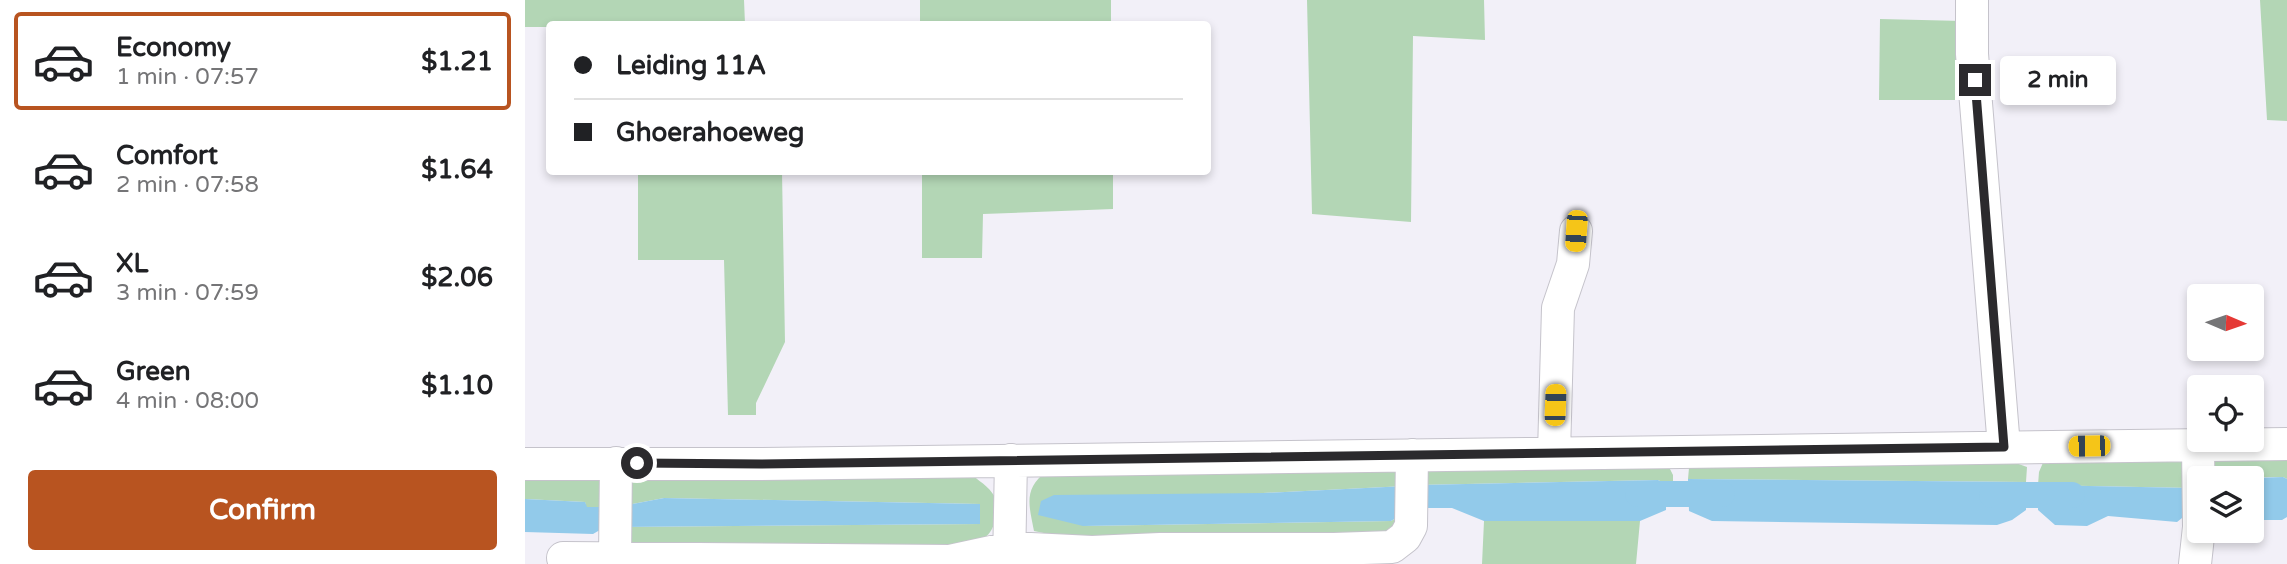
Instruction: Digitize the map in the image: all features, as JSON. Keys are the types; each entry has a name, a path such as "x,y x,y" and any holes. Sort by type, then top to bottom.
{"street":[{"path":"1972,0 1972,54 2004,447"},
{"path":"1554,453 1558,308 1573,264 1576,231"},
{"path":"2264,444 2287,444"},
{"path":"525,464 1011,460 1412,462 1554,453 2187,445"},
{"path":"1009,556 1011,460"},
{"path":"563,558 669,562 950,561 1160,549 1334,557 1392,547 1405,537 1411,526 1412,462"},
{"path":"615,559 616,463"},
{"path":"2195,564 2197,543"}],"green space":[{"path":"525,0 744,0 745,21 546,21 546,27 525,27"},
{"path":"920,0 1111,0 1111,21 920,21"},
{"path":"1307,0 1484,0 1485,40 1413,36 1411,222 1312,214"},
{"path":"2260,0 2287,0 2287,121 2267,120"},
{"path":"1880,19 1963,21 1968,100 1879,100"},
{"path":"638,175 782,175 785,342 756,403 756,415 728,415 724,260 638,260"},
{"path":"922,175 1113,175 1113,209 983,214 982,258 922,258"},
{"path":"2045,458 2186,458 2187,488 2038,485 2039,472"},
{"path":"2208,460 2287,461 2287,479 2264,477 2264,466 2208,466"},
{"path":"1695,462 2013,462 2027,467 2026,482 1688,479 1689,468"},
{"path":"1668,465 1673,475 1673,487 1658,480 1418,485 1423,468"},
{"path":"1394,467 1406,486 1263,493 1083,526 1391,521 1406,512 1395,539 1088,542 1034,531 1030,505 1034,484 1047,471"},
{"path":"624,474 973,476 994,496 995,519 986,536 961,548 623,548 621,527 980,524 980,504 664,498 622,506"},
{"path":"525,476 600,477 605,507 586,507 585,502 525,499"},
{"path":"1484,521 1640,521 1636,564 1482,564"}],"water":[{"path":"2264,478 2287,479 2287,517 2282,520 2264,520"},
{"path":"1688,479 2026,482 2026,510 2012,520 1997,525 1712,521 1689,511"},
{"path":"1658,480 1673,487 1674,501 1666,503 1666,510 1640,521 1484,521 1452,508 1417,508 1418,485"},
{"path":"2038,485 2187,488 2187,514 2177,522 2108,516 2087,526 2055,525 2038,510"},
{"path":"1406,486 1406,512 1391,521 1083,526 1038,515 1041,501 1054,495 1263,493"},
{"path":"664,498 980,504 980,524 621,527 622,506"},
{"path":"525,499 585,502 587,507 605,507 605,527 593,534 525,532"}],"waterway":[{"path":"1638,494 1722,494"},
{"path":"1992,495 2072,495"}],"route":[{"path":"637,463 761,464 2004,447 1975,80"}]}
